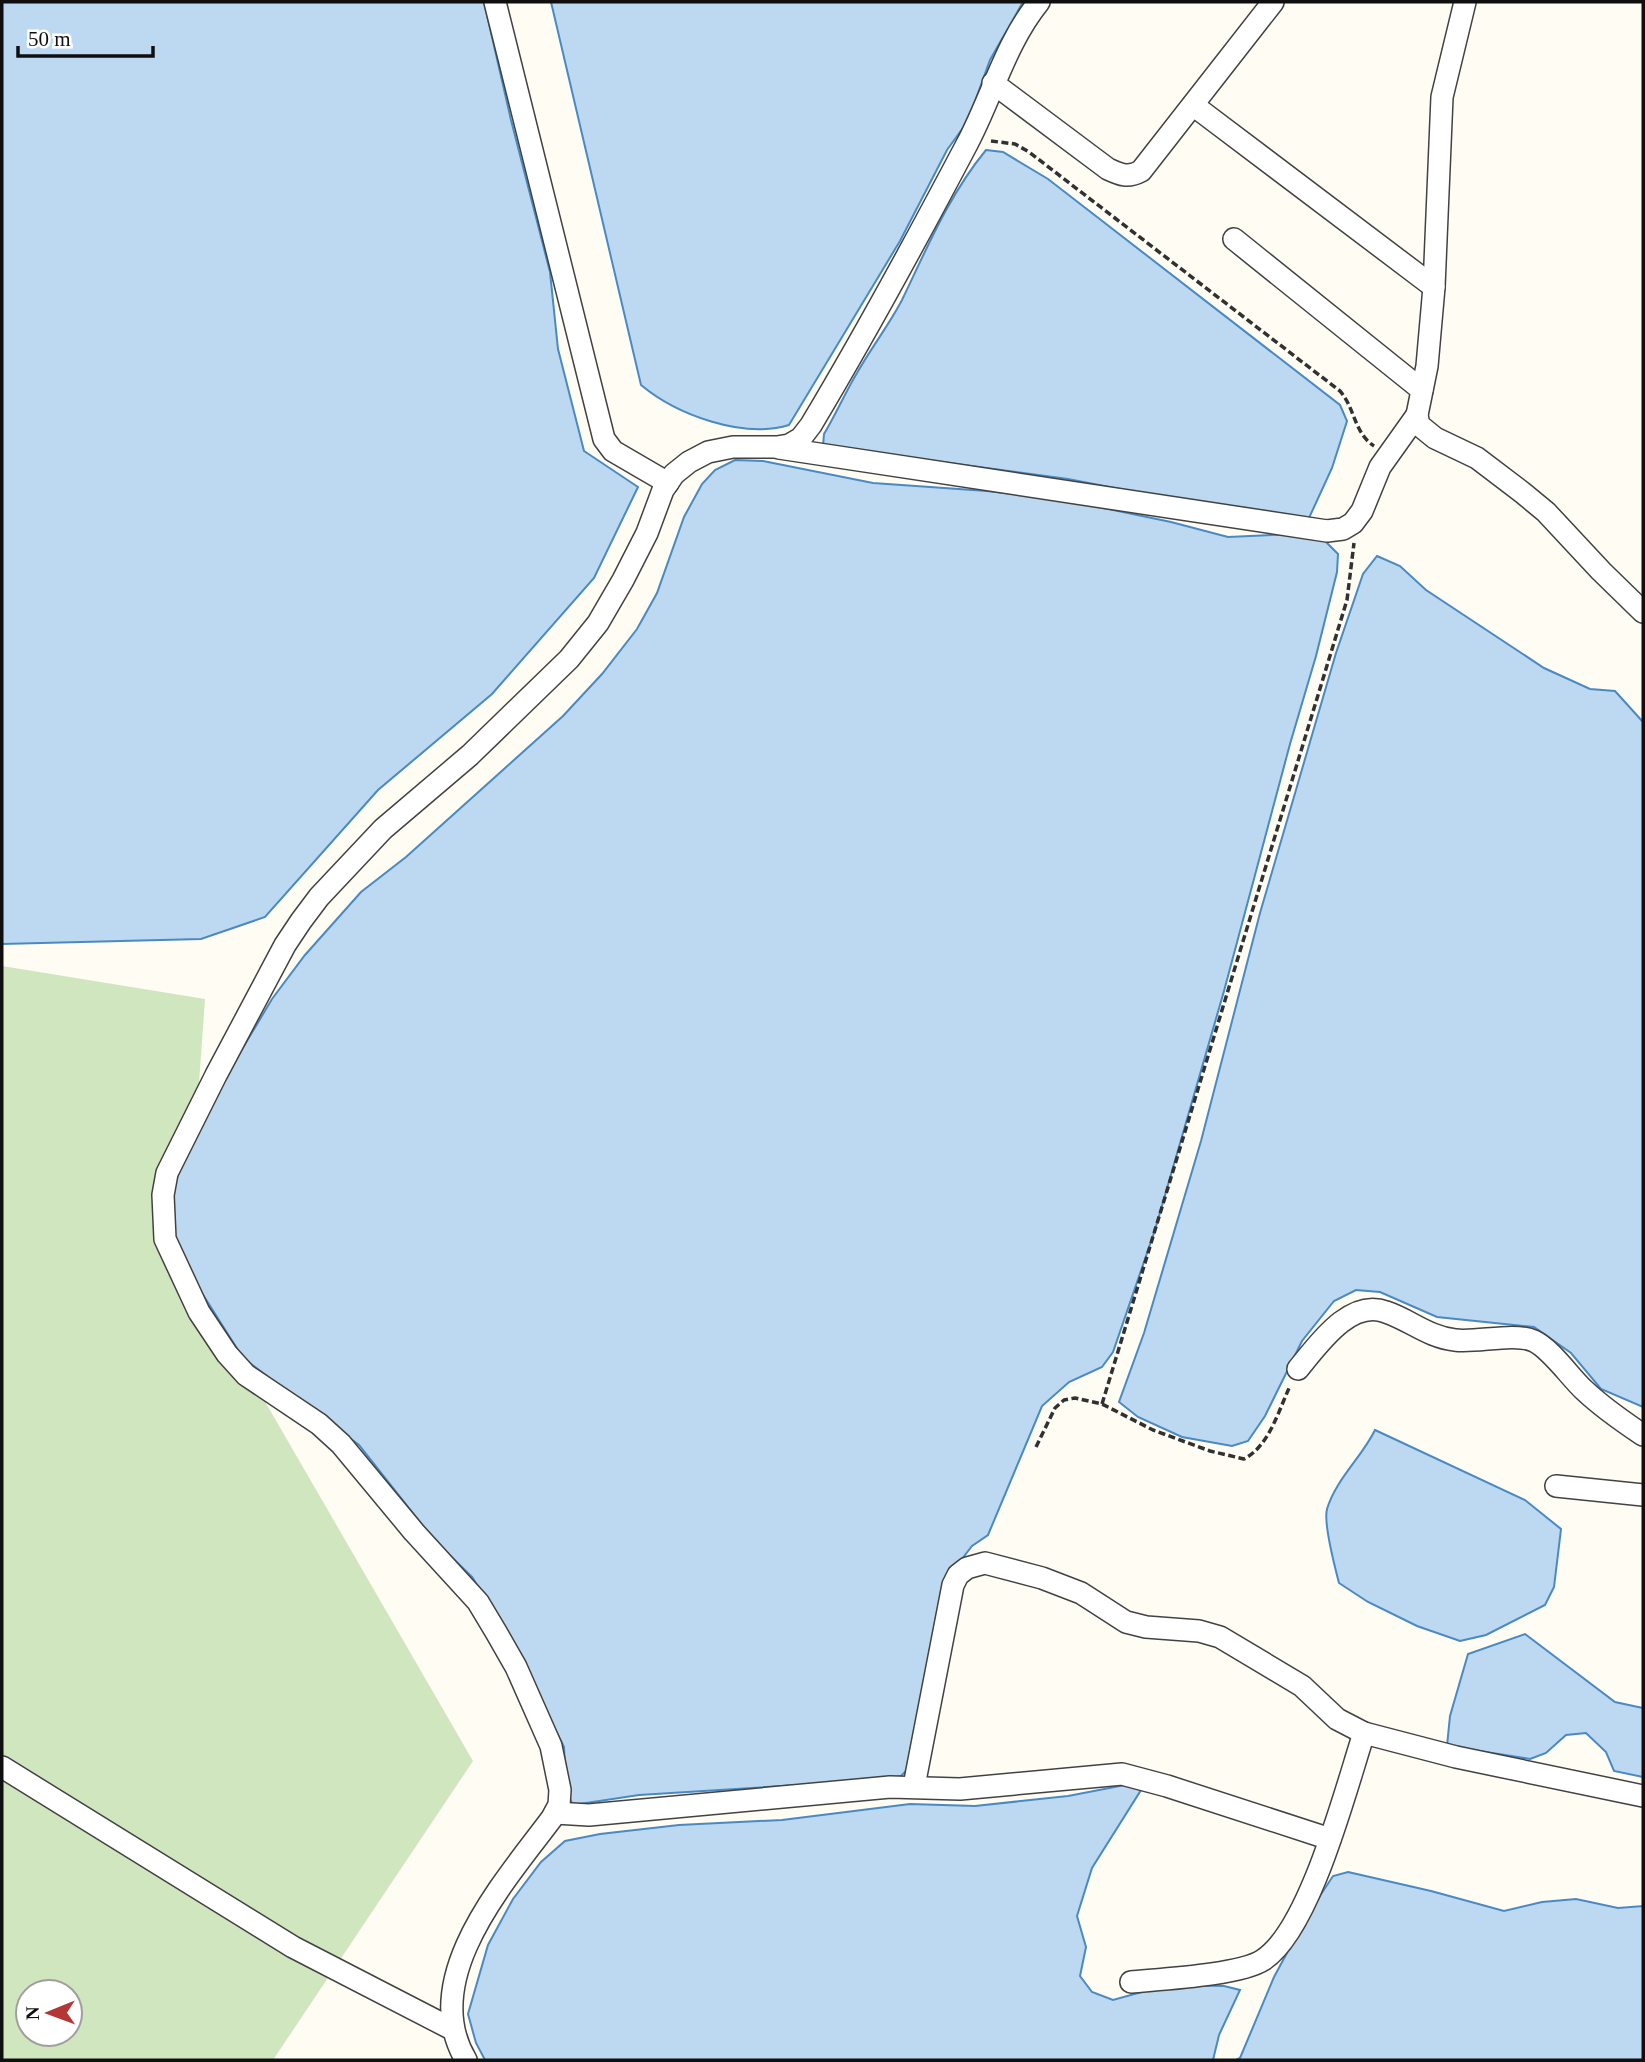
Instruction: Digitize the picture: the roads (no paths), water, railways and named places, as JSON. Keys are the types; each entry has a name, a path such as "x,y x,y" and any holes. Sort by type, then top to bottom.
{"street":[{"path":"495,2 604,439 613,451 668,483"},
{"path":"777,447 789,445 801,438 811,425 886,297 968,143 1012,44 1040,2"},
{"path":"993,83 1108,169 1122,176 1132,175 1141,171 1273,2"},
{"path":"1465,2 1442,97 1434,287 1427,366 1417,415 1419,425 1425,431 1478,458 1546,512 1643,612"},
{"path":"1193,104 1434,287"},
{"path":"1234,239 1422,390"},
{"path":"466,2060 452,2029 453,1996 460,1965 471,1935 491,1900 559,1805 560,1790 551,1746 516,1667 478,1602 414,1532 341,1444 308,1416 246,1375 227,1354 199,1312 164,1240 163,1195 167,1173 285,945 319,898 383,829 470,755 569,659 598,623 623,580 674,474 708,452 733,447 777,447 1327,531 1343,529 1353,523 1388,453 1417,415"},
{"path":"1298,1369 1331,1330 1351,1316 1369,1309 1385,1311 1428,1334 1442,1338 1534,1341 1592,1398 1643,1435"},
{"path":"1556,1486 1643,1495"},
{"path":"914,1786 953,1585 958,1575 967,1568 985,1563 1062,1584 1126,1622 1146,1627 1199,1631 1220,1637 1302,1686 1337,1719 1364,1733 1456,1757 1643,1796"},
{"path":"1131,1982 1243,1969 1262,1961 1277,1948 1303,1908 1364,1733"},
{"path":"2,1767 293,1947 452,2029"},
{"path":"555,1813 589,1815 914,1786 960,1790 1122,1774 1329,1839"}],"water":[{"path":"2,2 484,2 550,272 558,349 584,451 638,487 594,578 492,694 378,790 265,917 201,939 2,944"},
{"path":"551,2 1023,2 990,60 968,121 947,150 900,241 789,425 752,429 711,422 673,406 641,385"},
{"path":"986,150 1003,152 1048,179 1340,405 1347,421 1332,468 1309,518 1258,510 1213,507 1068,479 823,446 824,434 857,373 902,300 950,204"},
{"path":"735,460 763,461 873,483 1065,500 1228,537 1295,534 1320,536 1338,554 1337,572 1224,991 1155,1230 1113,1352 1102,1367 1069,1382 1042,1406 988,1535 972,1546 952,1572 908,1769 901,1776 878,1780 639,1795 573,1805 566,1791 564,1747 507,1632 472,1577 435,1541 359,1445 243,1358 200,1290 176,1245 171,1191 199,1127 241,1051 272,999 305,955 361,892 406,857 563,716 602,674 637,629 657,593 684,517 702,484 715,470"},
{"path":"1377,556 1400,566 1426,590 1544,668 1590,689 1615,691 1643,722 1643,1407 1601,1389 1571,1353 1534,1327 1437,1317 1380,1292 1356,1290 1334,1301 1302,1341 1265,1416 1248,1441 1232,1446 1182,1437 1138,1417 1119,1402 1144,1333 1201,1141 1260,913 1336,653 1363,574"},
{"path":"1375,1430 1525,1500 1561,1529 1554,1587 1545,1605 1486,1635 1460,1641 1417,1626 1368,1602 1339,1583 1328,1535 1327,1509 1336,1488"},
{"path":"1525,1634 1615,1702 1643,1708 1643,1777 1614,1771 1606,1752 1586,1733 1566,1735 1546,1753 1530,1759 1447,1746 1450,1716 1468,1654"},
{"path":"1130,1784 1141,1790 1092,1868 1077,1916 1086,1947 1080,1976 1092,1992 1113,2000 1167,1985 1224,1986 1240,1990 1219,2035 1213,2060 485,2060 476,2043 468,2014 488,1945 513,1899 541,1862 565,1841 679,1825 782,1820 910,1804 975,1806 1068,1796"},
{"path":"1348,1872 1504,1911 1542,1902 1576,1899 1618,1908 1643,1906 1643,2060 1236,2060 1240,2058 1274,1977 1308,1914 1333,1876"}]}
